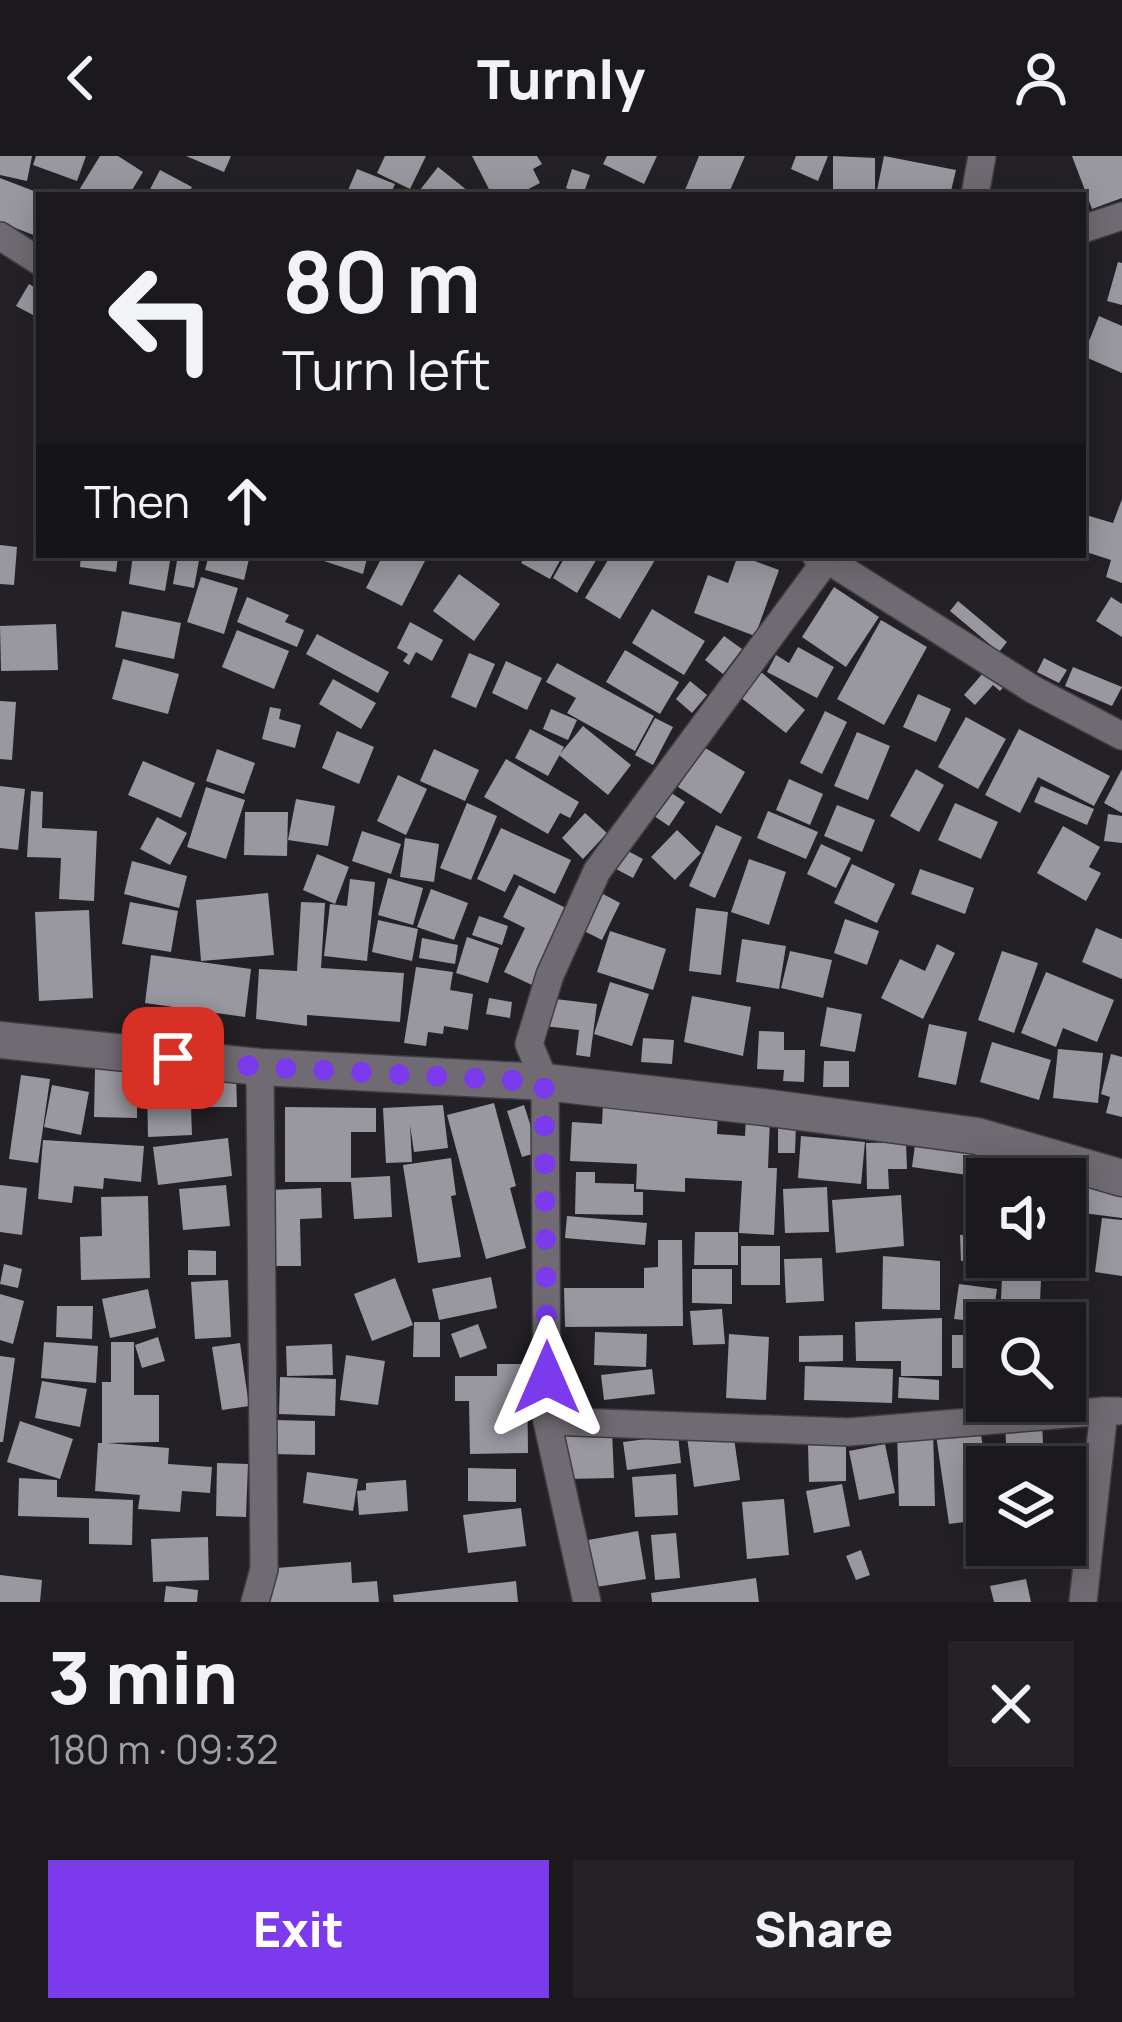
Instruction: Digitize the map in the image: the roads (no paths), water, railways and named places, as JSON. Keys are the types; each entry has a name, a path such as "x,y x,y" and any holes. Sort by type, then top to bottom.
{"street":[{"path":"976,192 982,156"},
{"path":"1086,228 1122,216"},
{"path":"0,236 36,259"},
{"path":"587,1602 547,1421 544,1082 529,1044 550,975 596,871 823,558"},
{"path":"826,558 1034,690 1122,736"},
{"path":"0,1040 260,1067 544,1082 977,1136 1122,1178"},
{"path":"255,1602 264,1569 260,1067"},
{"path":"547,1421 849,1432 1113,1411 1083,1602"}]}
